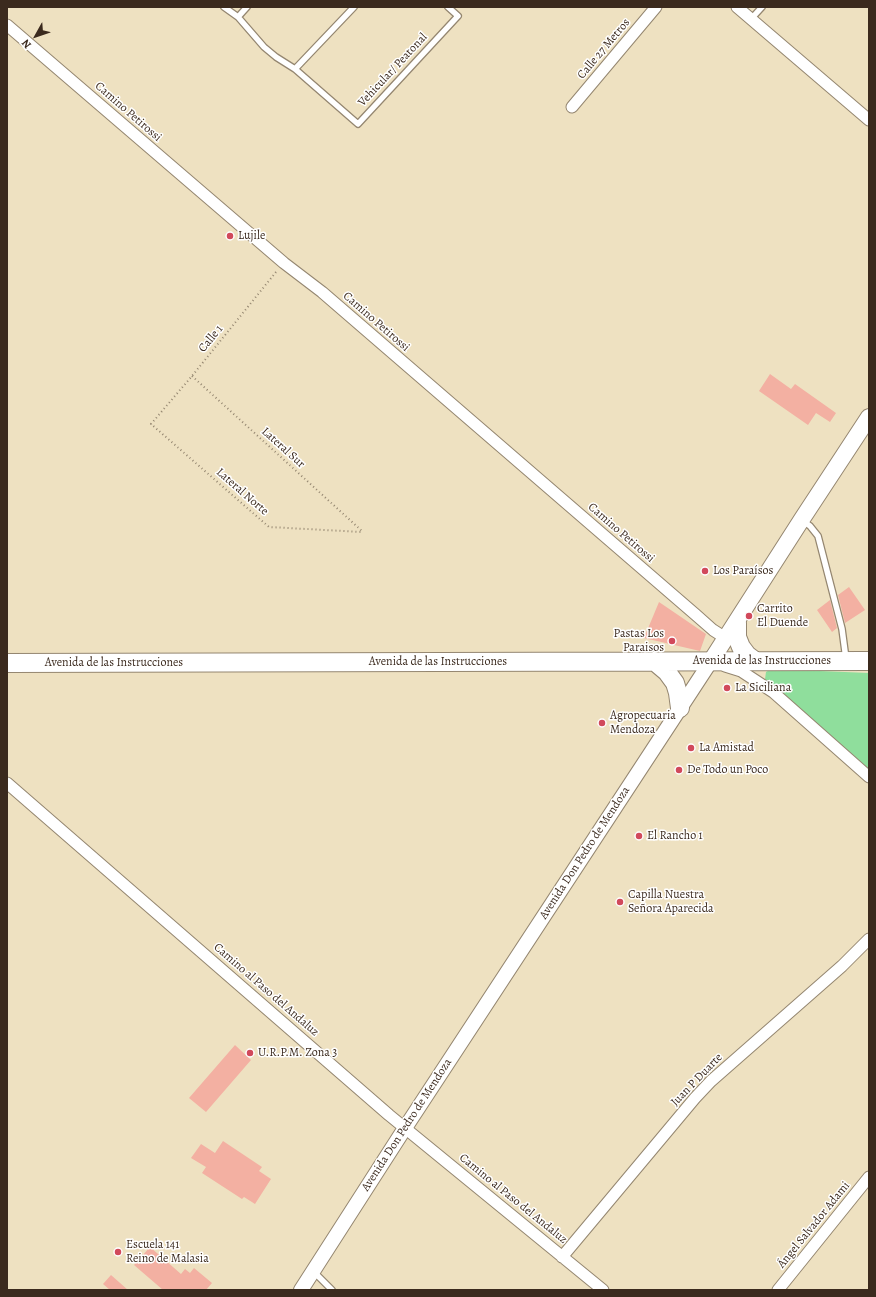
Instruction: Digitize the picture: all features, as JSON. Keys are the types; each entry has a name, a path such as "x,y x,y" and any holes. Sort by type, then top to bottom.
{"main road":[{"name":"Avenida Don Pedro de Mendoza","path":"711,661 869,417"},
{"path":"737,623 737,637 741,647 747,655 755,660"},
{"name":"Avenida de las Instrucciones","path":"7,663 755,660 869,661"},
{"path":"654,661 667,672 675,683 680,708"}],"street":[{"name":"Calle 27 Metros","path":"572,107 656,7"},
{"path":"737,7 869,120"},
{"name":"Camino Petirossi","path":"7,25 284,263 322,292 713,630 726,639"},
{"path":"711,661 741,671 773,692 869,777"},
{"name":"Avenida Don Pedro de Mendoza","path":"301,1290 405,1128 711,661"},
{"name":"Camino al Paso del Andaluz","path":"7,783 405,1128 603,1290"},
{"name":"Juan P Duarte","path":"562,1257 695,1098 711,1081 842,966 869,939"},
{"name":"Ángel Salvador Adami","path":"778,1290 869,1176"}],"lane":[{"name":"Vehicular/ Peatonal","path":"224,7 238,17 264,47 276,57 295,69 358,124 458,16 448,7"},
{"path":"238,17 247,7"},
{"path":"295,69 354,7"},
{"path":"751,19 762,7"},
{"path":"802,519 818,536 842,629 846,661"},
{"path":"313,1271 332,1290"}],"path":[{"name":"Calle 1","path":"151,424 284,263"},
{"name":"Lateral Sur","path":"192,376 362,532"},
{"name":"Lateral Norte","path":"151,424 269,527 362,532"}],"green space":[{"path":"771,669 869,673 869,769 765,679 766,672"}],"building":[{"path":"770,374 791,389 795,384 836,413 830,422 816,413 808,425 759,391"},
{"path":"849,587 865,610 845,623 838,595"},
{"path":"830,600 837,628 832,632 817,610"},
{"path":"659,602 706,634 700,651 644,638"},
{"path":"235,1045 251,1060 206,1112 189,1098"},
{"path":"223,1141 262,1167 259,1171 271,1179 255,1204 244,1197 242,1199 202,1173 206,1167 191,1158 201,1144 215,1153"},
{"path":"150,1247 181,1274 185,1269 190,1273 194,1268 212,1283 206,1290 163,1290 134,1265"},
{"path":"111,1275 128,1290 110,1290 103,1284"}],"place":[{"name":"Lujile","path":"230,236"},
{"name":"Los Paraísos","path":"705,571"},
{"name":"Carrito El Duende","path":"749,616"},
{"name":"Pastas Los Paraisos","path":"672,641"},
{"name":"La Siciliana","path":"727,688"},
{"name":"Agropecuaria Mendoza","path":"602,723"},
{"name":"La Amistad","path":"691,748"},
{"name":"De Todo un Poco","path":"679,770"},
{"name":"El Rancho 1","path":"639,836"},
{"name":"Capilla Nuestra Señora Aparecida","path":"620,902"},
{"name":"U.R.P.M. Zona 3","path":"250,1053"},
{"name":"Escuela 141 Reino de Malasia","path":"118,1252"}]}
